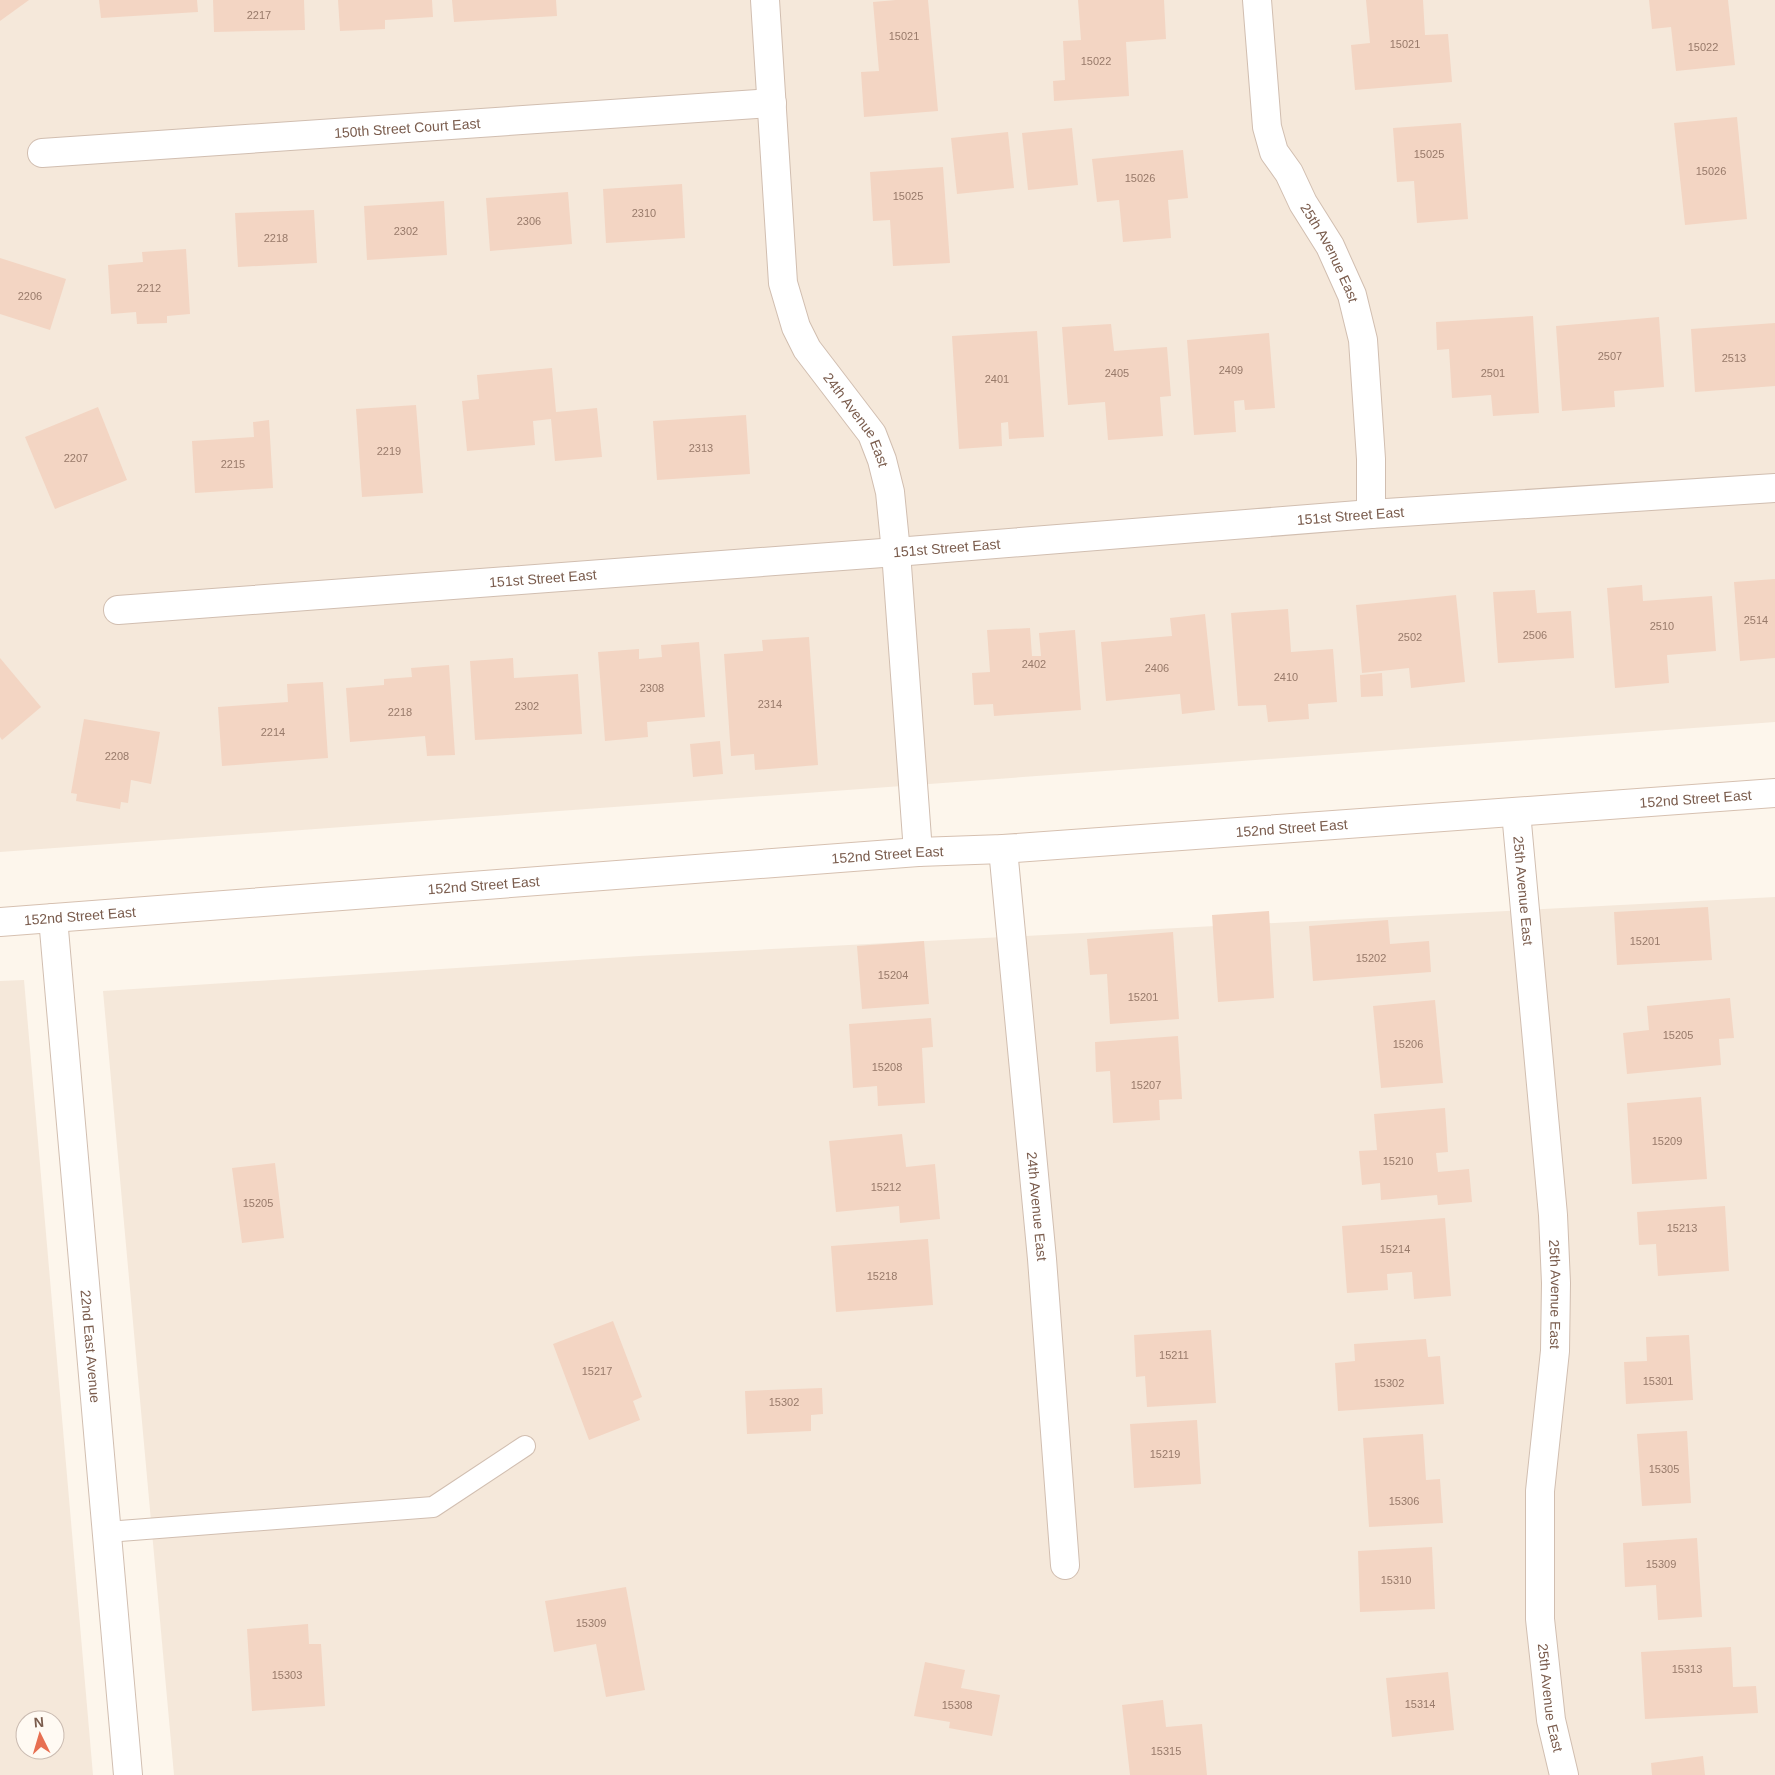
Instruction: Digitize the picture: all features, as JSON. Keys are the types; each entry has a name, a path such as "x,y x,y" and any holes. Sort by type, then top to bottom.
{"street":[{"name":"24th Avenue East","path":"765,0 783,283 796,327 807,349 872,434 882,460 890,492 918,852"},
{"name":"25th Avenue East","path":"1257,0 1267,127 1274,152 1290,173 1303,203 1330,246 1352,295 1363,340 1371,459 1371,514"},
{"name":"150th Street Court East","path":"42,153 772,103"},
{"name":"151st Street East","path":"118,610 896,552 1371,514 1775,488"},
{"name":"152nd Street East","path":"0,922 918,852 1003,849 1775,793"},
{"name":"25th Avenue East","path":"1516,812 1553,1224 1556,1283 1555,1351 1540,1491 1540,1619 1551,1720 1564,1775"},
{"name":"24th Avenue East","path":"1003,849 1042,1259 1064,1565"},
{"name":"22nd East Avenue","path":"53,918 128,1775"}],"lane":[{"path":"107,1532 434,1507 525,1446"}],"shaded area":[{"path":"0,0 1775,0 1775,722 0,852"},
{"path":"1775,897 1775,1775 174,1775 103,991 639,956"},
{"path":"24,980 93,1775 0,1775 0,981"}],"building":[{"path":"0,0 29,0 0,21"},
{"path":"99,0 197,0 198,12 101,18"},
{"path":"213,0 304,0 305,30 214,32"},
{"path":"338,0 432,0 433,17 385,20 385,29 340,31"},
{"path":"452,0 556,0 557,16 454,22"},
{"path":"928,0 938,111 864,117 861,72 879,71 873,2"},
{"path":"1078,0 1164,0 1166,39 1126,42 1129,96 1054,101 1053,81 1065,80 1063,41 1081,40"},
{"path":"1366,0 1423,0 1425,35 1448,34 1452,82 1355,90 1351,45 1370,43"},
{"path":"1649,0 1728,0 1735,65 1676,71 1671,27 1652,29"},
{"path":"1737,117 1747,219 1685,225 1674,123"},
{"path":"1461,123 1468,219 1417,223 1414,181 1397,182 1393,128"},
{"path":"1072,128 1078,185 1028,190 1022,133"},
{"path":"1008,132 1014,188 957,194 951,138"},
{"path":"1183,150 1188,198 1168,200 1171,238 1123,242 1119,200 1097,202 1092,159"},
{"path":"943,167 950,263 893,266 890,220 873,221 870,172"},
{"path":"682,184 685,238 606,243 603,189"},
{"path":"568,192 572,244 490,251 486,198"},
{"path":"444,201 447,255 367,260 364,206"},
{"path":"314,210 317,263 238,267 235,213"},
{"path":"186,249 190,314 167,316 167,323 137,324 136,312 111,314 108,265 143,262 142,252"},
{"path":"0,258 66,279 50,330 0,314"},
{"path":"1533,316 1539,413 1493,416 1491,395 1452,398 1449,349 1437,350 1436,322"},
{"path":"1659,317 1664,387 1614,391 1615,407 1562,411 1556,326"},
{"path":"1775,323 1775,386 1695,392 1691,329"},
{"path":"1111,324 1114,351 1167,347 1171,396 1160,397 1163,436 1108,440 1105,402 1068,405 1062,327"},
{"path":"1037,331 1044,437 1009,439 1008,422 1001,423 1002,446 959,449 952,336"},
{"path":"1269,333 1275,408 1245,410 1244,400 1234,401 1236,432 1194,435 1187,340"},
{"path":"552,368 556,412 597,408 602,457 555,461 551,419 533,421 535,445 467,451 462,401 479,399 477,375"},
{"path":"416,405 423,493 362,497 356,409"},
{"path":"98,407 127,480 55,509 25,437"},
{"path":"746,415 750,474 657,480 653,421"},
{"path":"269,420 273,488 195,493 192,441 254,437 253,422"},
{"path":"1775,579 1775,658 1740,661 1734,582"},
{"path":"1642,585 1643,601 1712,596 1716,651 1667,655 1669,683 1615,688 1607,588"},
{"path":"1535,590 1537,613 1571,611 1574,658 1498,663 1493,592"},
{"path":"1456,595 1465,682 1411,688 1409,668 1362,673 1356,605"},
{"path":"1288,609 1291,652 1333,649 1337,702 1308,704 1309,719 1268,722 1266,705 1238,706 1231,613"},
{"path":"1205,614 1215,710 1182,714 1180,694 1106,701 1101,642 1172,636 1170,618"},
{"path":"1030,628 1032,656 1041,656 1039,633 1075,630 1081,710 994,716 993,704 974,705 972,673 990,672 987,630"},
{"path":"809,637 818,765 755,770 754,754 731,756 724,654 763,651 762,640"},
{"path":"699,642 705,717 647,722 648,737 605,741 598,652 639,649 639,659 662,657 661,645"},
{"path":"0,658 41,707 2,740 0,737"},
{"path":"513,658 514,678 578,674 582,734 475,740 470,661"},
{"path":"449,665 455,755 427,756 425,736 350,742 346,688 384,685 384,679 412,677 411,668"},
{"path":"1382,673 1383,696 1361,697 1360,675"},
{"path":"323,682 328,758 222,766 218,707 288,702 287,684"},
{"path":"84,719 160,732 151,784 131,780 128,803 121,802 120,809 76,801 77,794 71,793"},
{"path":"720,741 723,774 693,777 690,744"},
{"path":"1708,907 1712,960 1617,965 1614,912"},
{"path":"1269,911 1274,998 1218,1002 1212,915"},
{"path":"1388,920 1390,944 1429,941 1431,972 1313,981 1309,926"},
{"path":"1173,932 1179,1019 1110,1024 1107,974 1090,975 1087,939"},
{"path":"924,941 929,1004 862,1009 857,946"},
{"path":"1730,998 1734,1038 1719,1039 1721,1065 1627,1074 1623,1033 1649,1030 1647,1006"},
{"path":"1435,1000 1443,1083 1381,1088 1373,1006"},
{"path":"931,1018 933,1047 922,1048 925,1103 878,1106 877,1086 853,1088 849,1024"},
{"path":"1178,1036 1182,1099 1159,1100 1160,1120 1113,1123 1110,1071 1096,1072 1095,1042"},
{"path":"1701,1097 1707,1179 1632,1184 1627,1103"},
{"path":"1445,1108 1448,1152 1436,1153 1438,1172 1469,1169 1472,1202 1438,1205 1437,1195 1381,1200 1380,1183 1362,1185 1359,1151 1377,1150 1374,1114"},
{"path":"902,1134 906,1167 935,1164 940,1219 900,1223 899,1206 836,1212 829,1141"},
{"path":"275,1163 284,1238 242,1243 232,1168"},
{"path":"1725,1206 1729,1271 1658,1276 1656,1244 1639,1245 1637,1212"},
{"path":"1445,1218 1451,1296 1414,1299 1412,1272 1387,1274 1388,1290 1347,1293 1342,1226"},
{"path":"928,1239 933,1305 836,1312 831,1246"},
{"path":"613,1321 642,1397 633,1401 640,1420 589,1440 553,1344"},
{"path":"1211,1330 1216,1403 1147,1407 1145,1376 1136,1377 1134,1335"},
{"path":"1689,1335 1693,1400 1626,1404 1624,1362 1647,1361 1646,1337"},
{"path":"1426,1339 1428,1357 1440,1356 1444,1404 1338,1411 1335,1363 1355,1361 1354,1344"},
{"path":"822,1388 823,1414 811,1415 811,1431 747,1434 745,1391"},
{"path":"1197,1420 1201,1484 1134,1488 1130,1424"},
{"path":"1687,1431 1691,1503 1642,1506 1637,1434"},
{"path":"1423,1434 1426,1480 1440,1479 1443,1523 1369,1527 1363,1438"},
{"path":"1697,1538 1702,1617 1658,1620 1656,1585 1625,1587 1623,1543"},
{"path":"1432,1547 1435,1609 1360,1612 1358,1551"},
{"path":"626,1587 645,1690 606,1697 596,1644 554,1652 545,1601"},
{"path":"308,1624 309,1644 321,1644 325,1706 252,1711 247,1629"},
{"path":"1731,1647 1733,1687 1756,1686 1758,1713 1645,1719 1641,1652"},
{"path":"925,1662 965,1670 961,1688 1000,1695 992,1736 949,1728 950,1722 914,1716"},
{"path":"1448,1672 1454,1730 1392,1737 1386,1678"},
{"path":"1163,1700 1166,1727 1202,1724 1207,1775 1130,1775 1122,1705"},
{"path":"1703,1756 1705,1775 1652,1775 1651,1763"}]}
